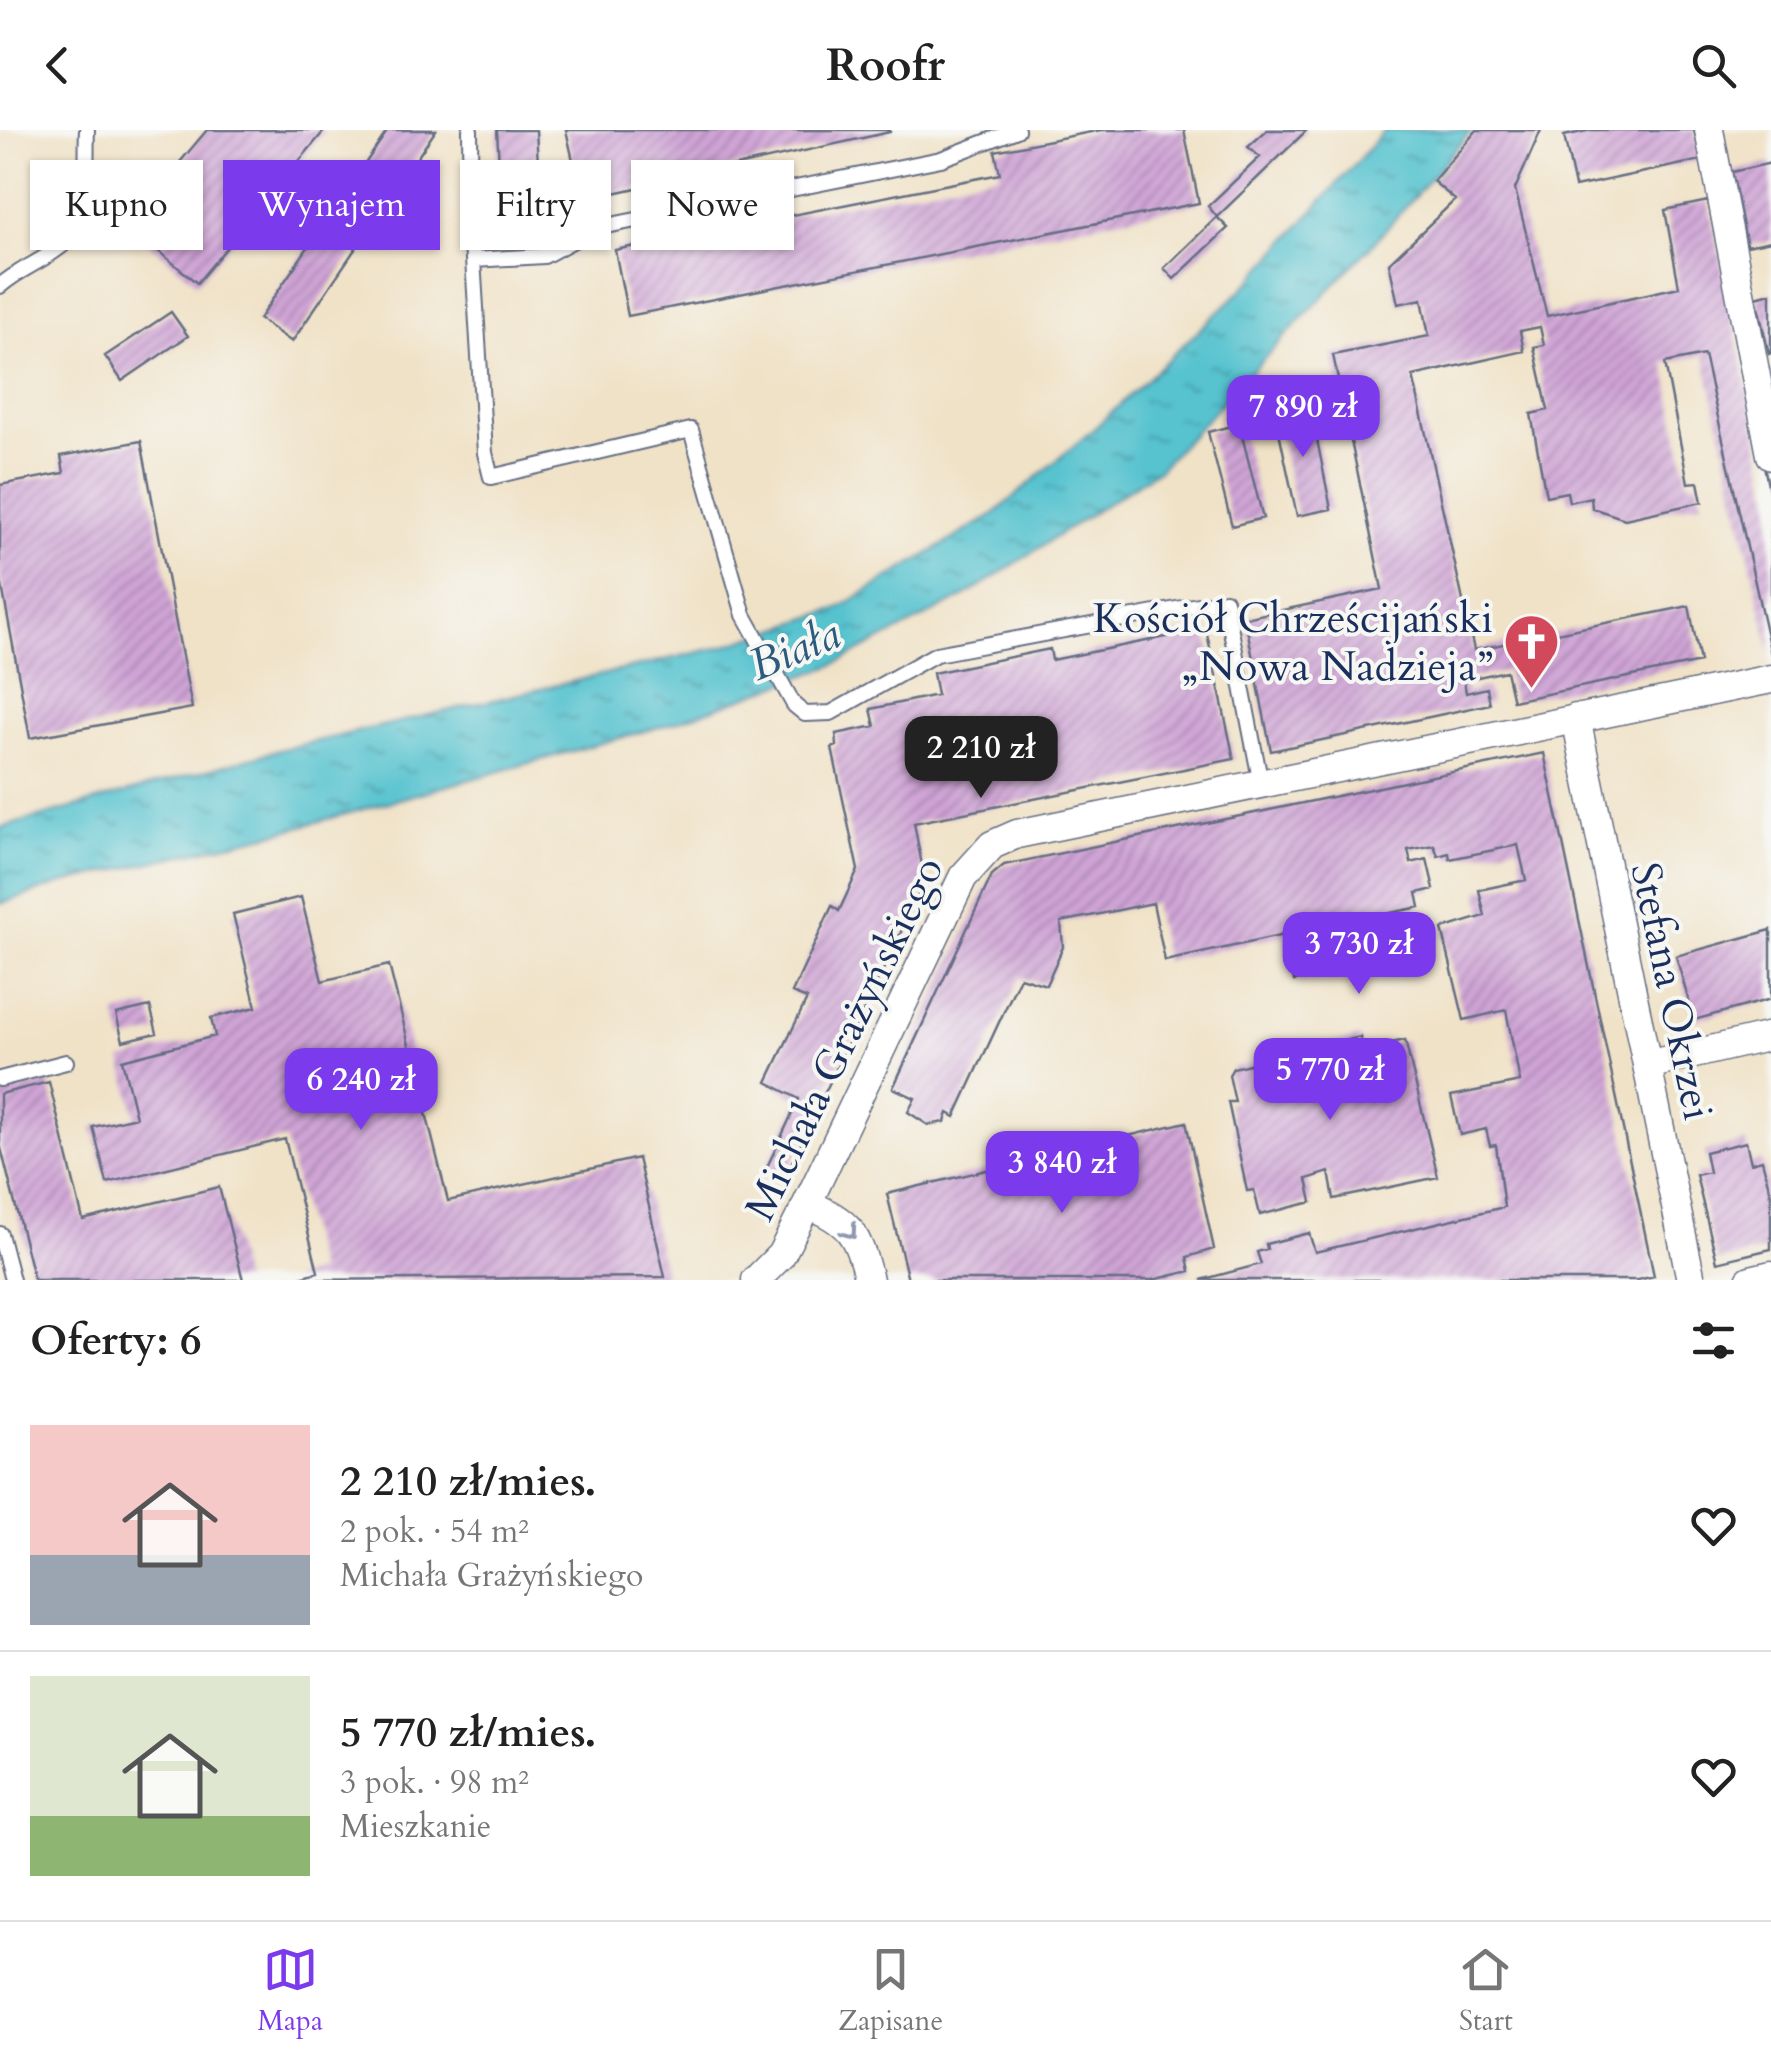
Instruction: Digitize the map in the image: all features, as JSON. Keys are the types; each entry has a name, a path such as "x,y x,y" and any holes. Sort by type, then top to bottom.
{"street":[{"path":"1709,130 1771,455"},
{"name":"Michała Grażyńskiego","path":"756,1280 781,1255 963,877 977,858 1016,834 1771,679"},
{"name":"Stefana Okrzei","path":"1576,718 1691,1280"},
{"path":"1647,1065 1771,1036"},
{"path":"807,1204 842,1218 860,1246 869,1280"},
{"path":"1750,1280 1771,1275"}],"lane":[{"path":"0,286 21,267 66,242 81,218 87,130"},
{"path":"470,130 473,260 485,453 491,477 691,430 744,614 794,706 805,714 831,713 936,654 1225,600 1261,784"},
{"path":"473,260 544,256 596,228 940,159 1017,130"},
{"path":"0,1079 66,1062"},
{"path":"0,1234 12,1280"}],"water":[{"name":"Biała","path":"1385,130 1472,130 1373,244 1158,470 967,595 831,666 670,724 284,831 63,883 0,904 0,828 283,749 725,646 839,608 994,514 1096,427 1247,285"}],"building":[{"path":"207,130 325,130 300,160 223,160 225,250 197,283 157,250 203,250 203,160 182,160"},
{"path":"388,130 436,130 416,160 368,160"},
{"path":"497,130 536,130 538,160 499,160"},
{"path":"566,130 890,130 763,160 631,160 631,189 611,194 611,160 573,160"},
{"path":"1101,130 1184,130 1199,203 628,316 615,250 631,247 631,250 794,250 794,215 1000,174 995,151"},
{"path":"1267,130 1307,130 1217,217 1208,206 1260,157 1248,147"},
{"path":"1477,130 1541,130 1515,189 1547,316 1679,287 1665,210 1708,201 1771,499 1771,654 1704,355 1665,363 1688,483 1698,482 1702,502 1625,519 1592,508 1591,497 1569,502 1567,492 1546,496 1531,414 1548,410 1534,347 1544,345 1540,327 1520,331 1524,351 1413,376 1474,650 1689,606 1700,662 1513,701 1506,671 1464,680 1466,693 1487,688 1490,704 1271,751 1245,618 1382,589 1333,355 1429,336 1422,299 1398,304 1389,263 1455,200 1433,181"},
{"path":"1591,130 1694,130 1701,160 1575,187 1564,136"},
{"path":"1771,163 1771,241 1747,246 1732,172"},
{"path":"1217,217 1228,228 1174,279 1164,268"},
{"path":"306,250 354,250 292,342 259,319"},
{"path":"1771,293 1771,353 1769,354 1756,297"},
{"path":"171,312 188,336 122,381 105,356"},
{"path":"1310,405 1331,509 1297,516 1275,413"},
{"path":"1239,424 1263,518 1232,526 1208,432"},
{"path":"141,441 192,708 30,738 0,575 0,485 64,473 61,456"},
{"path":"1206,629 1234,759 914,823 925,881 785,1177 766,1169 799,1099 767,1082 807,999 792,993 832,906 839,911 858,870 832,748 837,746 836,734 875,726 871,709 937,695 933,673 1050,649 1052,660"},
{"path":"1544,753 1654,1276 1638,1280 1201,1280 1261,1264 1257,1252 1267,1249 1266,1244 1309,1233 1315,1252 1504,1207 1496,1145 1490,1146 1486,1129 1460,1135 1451,1096 1520,1082 1506,1010 1464,1020 1442,929 1485,916 1479,890 1526,880 1518,845 1450,859 1449,853 1438,856 1434,845 1408,850 1411,863 1427,859 1434,889 1417,893 1420,907 1370,917 1379,964 1294,981 1284,935 1165,961 1153,903 1061,922 1063,947 1046,985 1020,977 955,1117 948,1113 945,1122 928,1125 908,1112 915,1098 893,1088 992,875 1004,865"},
{"path":"301,897 322,981 389,965 448,1201 638,1158 665,1277 290,1280 318,1272 285,1139 107,1183 93,1127 136,1117 122,1060 215,1036 211,1018 256,1007 233,914"},
{"path":"1771,930 1771,999 1694,1020 1676,956"},
{"path":"150,1006 157,1033 123,1041 116,1014"},
{"path":"1360,1037 1363,1049 1405,1040 1438,1177 1334,1199 1329,1172 1307,1179 1312,1202 1260,1215 1254,1190 1247,1191 1228,1102 1235,1102 1229,1075 1233,1068"},
{"path":"49,1082 83,1220 219,1187 243,1280 34,1280 0,1144 0,1094"},
{"path":"1186,1122 1214,1249 1187,1257 1190,1271 1153,1280 908,1280 887,1194"},
{"path":"1746,1142 1751,1163 1762,1160 1771,1195 1771,1249 1717,1262 1696,1175 1709,1172 1705,1152"}],"place":[{"name":"Kościół Chrześcijański „Nowa Nadzieja”","path":"1532,690"}]}
